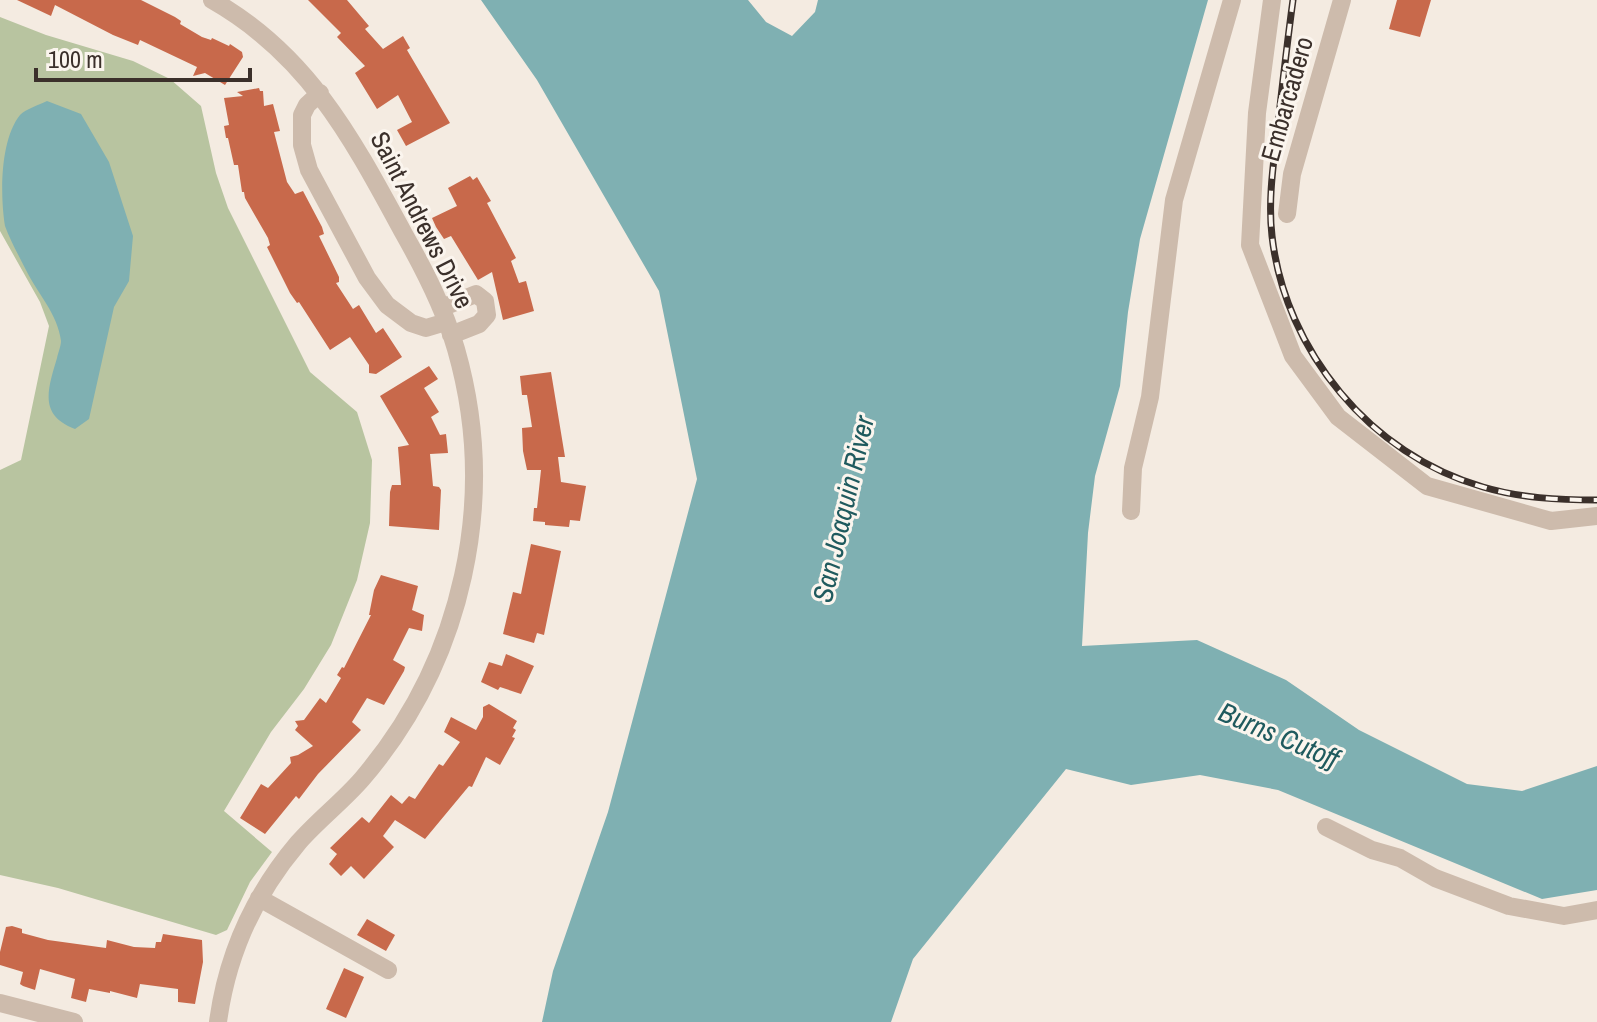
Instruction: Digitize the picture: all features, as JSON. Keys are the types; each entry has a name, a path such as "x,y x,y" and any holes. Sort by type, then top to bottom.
{"street":[{"name":"Saint Andrews Drive","path":"212,0 274,44 320,93 358,150 426,273 446,322 463,378 474,457 470,536 456,607 427,681 385,749 361,780 299,842 259,898 230,961 218,1022"},
{"path":"1131,511 1133,468 1150,397 1174,200 1232,0"},
{"path":"1272,0 1257,113 1250,245 1293,356 1338,417 1427,486 1551,521 1597,516"},
{"name":"Embarcadero","path":"1287,214 1292,174 1342,0"},
{"path":"320,93 307,105 302,115 302,145 309,170 367,278 387,305 411,323 426,328 446,322"},
{"path":"1326,827 1372,850 1400,858 1435,878 1509,906 1564,916 1597,910"},
{"path":"259,898 388,970"},
{"path":"0,1003 74,1022"}],"green space":[{"path":"0,17 46,35 133,61 170,79 201,106 216,173 228,208 310,372 357,412 372,460 370,523 357,580 331,645 304,689 271,732 224,811 272,852 250,882 227,930 216,935 58,888 0,875 0,470 21,460 49,326 40,302 0,231"}],"water":[{"path":"481,0 748,0 766,22 792,36 815,12 818,0 1208,0 1140,239 1120,386 1095,476 1088,533 1082,646 1197,640 1286,680 1359,730 1467,784 1522,791 1597,766 1597,890 1542,899 1278,790 1200,775 1131,785 1066,769 913,959 891,1022 542,1022 553,971 608,812 697,479 659,291 537,80"},
{"path":"47,101 81,114 109,162 133,236 129,281 114,307 89,419 75,429 63,423 51,409 49,390 61,345 59,331 12,242 3,213 3,168 13,126 20,115"}],"building":[{"path":"17,0 141,0 175,17 181,21 180,24 202,37 230,44 242,52 243,57 225,85 205,73 193,76 197,67 140,40 138,45 113,35 55,5 51,16"},
{"path":"308,0 347,0 369,26 365,29 383,49 403,36 410,48 407,50 450,123 406,146 397,130 412,122 398,95 377,109 355,73 365,66 337,37 341,33"},
{"path":"1397,0 1431,0 1420,37 1389,29"},
{"path":"259,88 263,91 264,106 273,104 280,131 274,132 287,182 295,194 303,191 322,227 324,234 319,236 339,277 336,283 353,309 359,305 376,333 383,328 402,357 376,374 369,373 369,365 350,337 330,350 290,293 267,247 270,245 268,238 242,192 238,165 234,165 226,138 224,126 229,125 224,98 243,96 237,92"},
{"path":"470,176 473,180 477,177 491,201 487,203 516,258 511,261 519,283 526,281 534,311 503,320 492,272 478,280 451,236 444,239 436,227 432,218 457,206 448,188"},
{"path":"429,366 438,379 424,388 439,412 431,417 440,435 446,434 448,453 430,454 433,486 441,490 439,530 389,526 392,485 401,485 398,447 409,445 380,396"},
{"path":"551,372 565,457 558,457 561,482 586,486 580,521 570,520 569,527 533,521 541,470 527,470 523,451 522,428 532,427 527,395 522,395 520,376"},
{"path":"531,544 561,551 544,635 537,633 534,643 503,634 513,592 521,594"},
{"path":"381,575 418,586 412,610 424,615 422,631 409,628 393,660 405,667 404,671 384,705 367,698 352,722 361,730 318,774 299,799 296,796 265,834 240,818 261,784 268,788 291,763 290,757 313,746 295,730 298,726 295,721 304,720 320,698 326,703 341,678 337,675 344,668 371,615 374,590"},
{"path":"506,654 534,666 521,694 500,687 498,690 481,682 489,662 502,666"},
{"path":"489,704 517,721 513,728 516,730 512,737 515,738 500,765 486,757 472,787 469,786 425,839 395,820 383,836 394,847 364,879 351,866 341,876 329,864 337,854 330,848 362,817 369,823 391,795 402,804 409,796 415,799 439,764 443,766 460,742 444,732 451,717 476,730 483,717 483,707"},
{"path":"367,919 395,935 386,951 357,935"},
{"path":"6,927 22,929 22,933 48,940 106,948 107,940 134,947 155,948 163,934 202,940 203,962 195,1004 178,1002 178,989 140,984 137,998 89,989 86,1002 71,998 75,979 40,969 35,990 23,986 20,984 23,972 0,965"},
{"path":"344,968 364,977 346,1018 326,1009"}],"railway":[{"path":"1293,0 1273,171 1271,223 1280,278 1295,319 1315,358 1340,393 1370,424 1442,472 1511,494 1597,500"}],"water label":[{"name":"San Joaquin River","path":"843,509"},
{"name":"Burns Cutoff","path":"1279,735"}]}
